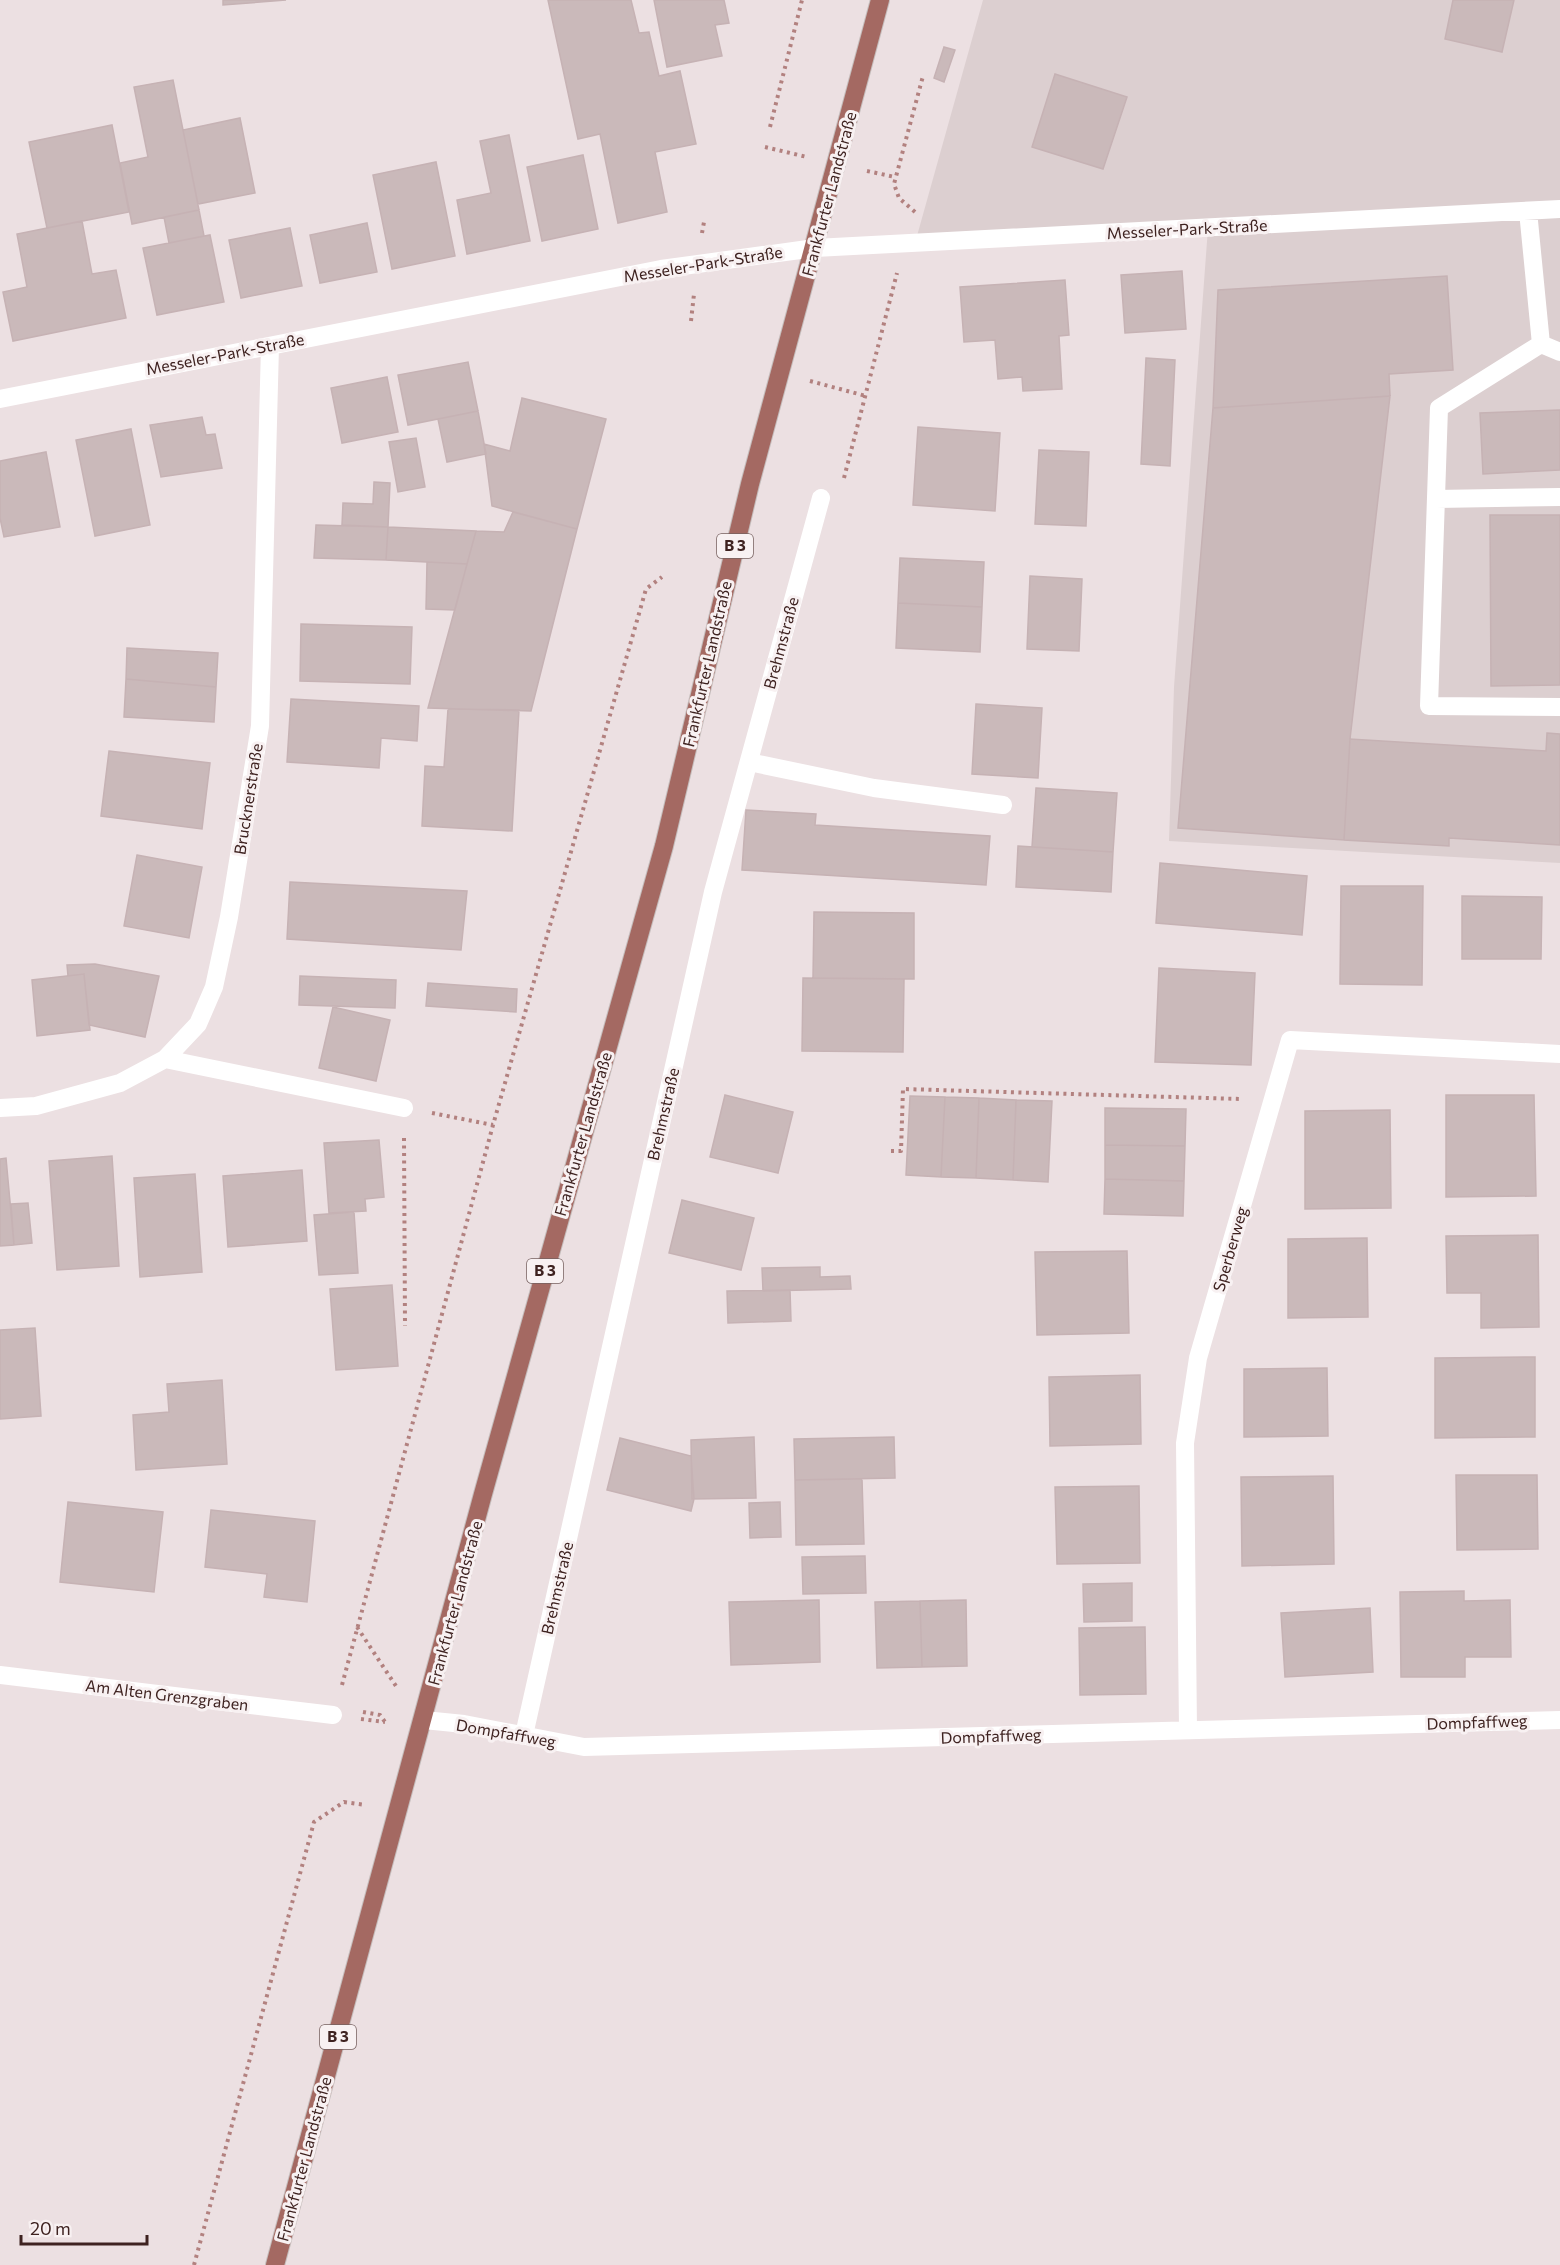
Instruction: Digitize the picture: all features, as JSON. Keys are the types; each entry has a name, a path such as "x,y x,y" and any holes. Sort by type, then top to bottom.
{"main road":[{"name":"Frankfurter Landstraße","path":"276,2265 483,1494 664,846 722,596 880,0"}],"street":[{"name":"Messeler-Park-Straße","path":"0,399 661,269 815,248 1560,209"},
{"path":"1528,211 1541,344"},
{"path":"1541,344 1560,352"},
{"path":"1541,344 1439,408 1429,706 1560,707"},
{"name":"Brucknerstraße","path":"0,1108 36,1106 120,1083 165,1059 198,1024 214,987 229,917 260,726 270,346"},
{"path":"1436,499 1560,496"},
{"name":"Brehmstraße","path":"524,1735 713,892 821,498"},
{"path":"748,762 874,788 1003,805"},
{"name":"Sperberweg","path":"1188,1730 1185,1443 1198,1358 1290,1040 1560,1054"},
{"path":"165,1059 404,1108"},
{"name":"Am Alten Grenzgraben","path":"0,1675 333,1715"},
{"name":"Dompfaffweg","path":"424,1720 524,1735 584,1747 1560,1720"}],"path":[{"path":"770,127 802,0"},
{"path":"821,498 844,480 904,244 915,212 898,198 894,184 923,76"},
{"path":"780,373 867,396"},
{"path":"333,1715 493,1125 646,589 662,577"},
{"path":"891,1151 901,1151 903,1089 1273,1100"},
{"path":"405,1326 404,1108 493,1125"},
{"path":"357,1627 396,1686"},
{"path":"194,2265 314,1822 344,1802 400,1809"}],"shaded area":[{"path":"983,0 1560,0 1560,863 1169,841 1174,687 1208,228 915,243"}],"building":[{"path":"223,0 286,0 223,5"},
{"path":"548,0 631,0 639,33 649,32 659,76 680,71 696,144 655,152 667,212 618,223 600,134 578,139"},
{"path":"654,0 724,0 729,23 715,25 722,56 667,67"},
{"path":"1453,0 1514,0 1502,52 1445,39"},
{"path":"944,47 955,50 944,82 934,78"},
{"path":"1055,74 1127,97 1103,169 1032,147"},
{"path":"173,80 199,210 132,224 120,163 148,157 134,87"},
{"path":"240,118 255,193 198,204 183,130"},
{"path":"112,125 129,212 47,228 29,142"},
{"path":"509,135 530,241 467,254 457,200 491,193 480,141"},
{"path":"583,155 598,229 542,241 527,167"},
{"path":"436,162 455,256 392,269 373,175"},
{"path":"199,210 204,236 169,243 164,217"},
{"path":"82,221 92,274 116,270 126,318 13,341 3,292 27,287 17,234"},
{"path":"367,223 377,272 320,283 310,235"},
{"path":"290,228 302,286 241,298 229,240"},
{"path":"210,235 224,302 157,315 143,248"},
{"path":"1182,271 1186,329 1125,333 1121,275"},
{"path":"1447,276 1453,370 1389,374 1390,396 1213,408 1218,290"},
{"path":"1065,280 1069,335 1059,336 1062,389 1023,391 1022,377 998,379 995,340 964,342 960,287"},
{"path":"1146,358 1175,360 1170,466 1141,464"},
{"path":"468,362 478,411 408,425 398,375"},
{"path":"387,377 398,432 342,443 331,388"},
{"path":"1390,396 1350,739 1344,840 1178,828 1213,408"},
{"path":"522,398 606,419 577,529 492,506 484,444 510,451"},
{"path":"1560,410 1560,470 1483,474 1480,413"},
{"path":"478,411 486,454 447,462 438,419"},
{"path":"202,417 206,435 215,434 222,468 161,477 150,425"},
{"path":"918,427 1000,433 995,511 913,505"},
{"path":"131,429 150,525 95,536 76,440"},
{"path":"416,438 425,487 398,492 389,442"},
{"path":"1039,450 1089,452 1086,526 1035,524"},
{"path":"46,452 60,527 4,537 0,518 0,461"},
{"path":"374,482 390,483 388,527 342,525 343,503 373,504"},
{"path":"513,512 577,529 531,711 428,708 476,531 504,532"},
{"path":"1490,515 1560,515 1560,685 1491,686"},
{"path":"316,525 388,527 386,560 314,558"},
{"path":"388,527 476,531 467,564 386,560"},
{"path":"900,558 984,562 982,607 898,603"},
{"path":"427,562 467,564 455,610 426,609"},
{"path":"1030,576 1082,579 1079,651 1027,649"},
{"path":"898,603 982,607 980,652 896,648"},
{"path":"301,624 412,627 410,684 300,681"},
{"path":"127,648 218,653 216,687 126,679"},
{"path":"126,679 216,687 214,722 124,717"},
{"path":"291,699 419,706 417,741 381,738 379,768 287,762"},
{"path":"976,704 1042,708 1038,778 972,774"},
{"path":"448,709 519,710 512,831 422,826 425,766 444,767"},
{"path":"1547,733 1560,734 1560,845 1449,838 1449,846 1344,840 1350,739 1546,751"},
{"path":"109,751 210,763 202,829 101,816"},
{"path":"1036,788 1117,793 1113,852 1032,847"},
{"path":"746,810 816,814 815,825 990,836 986,885 742,870"},
{"path":"1018,846 1113,852 1111,892 1016,887"},
{"path":"137,855 202,867 189,938 124,926"},
{"path":"1160,863 1307,876 1302,935 1156,923"},
{"path":"290,882 467,891 461,950 287,939"},
{"path":"1341,886 1423,886 1422,985 1340,984"},
{"path":"1462,896 1542,897 1541,959 1462,959"},
{"path":"814,912 914,913 914,979 813,978"},
{"path":"95,964 159,976 145,1037 89,1025 84,974 68,976 67,965"},
{"path":"1159,968 1255,973 1251,1065 1155,1062"},
{"path":"84,974 90,1030 37,1036 32,980"},
{"path":"300,976 396,980 395,1008 299,1005"},
{"path":"803,978 904,979 903,1052 802,1051"},
{"path":"428,983 517,989 516,1012 426,1006"},
{"path":"333,1007 390,1020 376,1081 319,1068"},
{"path":"725,1095 793,1112 778,1173 710,1157"},
{"path":"1446,1095 1534,1095 1536,1196 1446,1197"},
{"path":"910,1096 945,1097 941,1177 906,1175"},
{"path":"945,1097 979,1098 976,1178 941,1177"},
{"path":"979,1098 1016,1100 1013,1180 976,1178"},
{"path":"1016,1100 1052,1101 1048,1182 1013,1180"},
{"path":"1105,1108 1186,1109 1185,1146 1105,1145"},
{"path":"1390,1110 1391,1208 1305,1209 1305,1111"},
{"path":"379,1140 384,1197 365,1199 366,1211 329,1213 324,1143"},
{"path":"1105,1145 1185,1146 1184,1181 1105,1179"},
{"path":"112,1156 119,1266 57,1270 49,1161"},
{"path":"6,1158 14,1245 0,1246 0,1159"},
{"path":"302,1170 307,1241 228,1247 223,1176"},
{"path":"195,1174 202,1272 140,1277 134,1178"},
{"path":"1105,1179 1184,1181 1183,1216 1104,1214"},
{"path":"682,1200 754,1218 741,1270 669,1253"},
{"path":"28,1203 32,1243 14,1245 11,1204"},
{"path":"354,1212 358,1273 319,1275 314,1215"},
{"path":"1538,1235 1539,1327 1481,1328 1481,1293 1447,1293 1446,1236"},
{"path":"1367,1238 1368,1317 1288,1318 1288,1239"},
{"path":"1127,1251 1129,1333 1037,1335 1035,1252"},
{"path":"820,1267 820,1277 850,1276 851,1289 763,1291 762,1268"},
{"path":"392,1285 398,1366 336,1370 330,1289"},
{"path":"790,1290 791,1321 728,1323 727,1291"},
{"path":"35,1328 41,1416 0,1419 0,1330"},
{"path":"1535,1357 1535,1437 1435,1438 1435,1358"},
{"path":"1327,1368 1328,1436 1244,1437 1244,1369"},
{"path":"1140,1375 1141,1444 1050,1446 1049,1377"},
{"path":"222,1380 227,1464 136,1470 133,1415 169,1412 167,1384"},
{"path":"754,1437 756,1498 692,1499 691,1440"},
{"path":"894,1437 895,1478 795,1480 794,1439"},
{"path":"620,1438 691,1456 694,1499 691,1511 607,1490"},
{"path":"1456,1475 1537,1475 1538,1549 1457,1550"},
{"path":"1333,1476 1334,1564 1242,1566 1241,1477"},
{"path":"862,1479 864,1544 796,1545 795,1480"},
{"path":"1139,1486 1140,1563 1057,1564 1055,1487"},
{"path":"68,1502 163,1512 154,1592 60,1582"},
{"path":"780,1502 781,1537 750,1538 749,1503"},
{"path":"211,1510 315,1521 307,1602 264,1597 267,1574 205,1567"},
{"path":"865,1556 866,1593 803,1594 802,1557"},
{"path":"1132,1583 1132,1621 1084,1622 1083,1584"},
{"path":"1464,1591 1464,1601 1510,1600 1511,1657 1465,1657 1465,1677 1401,1677 1400,1592"},
{"path":"819,1600 820,1662 731,1665 729,1602"},
{"path":"966,1600 967,1666 922,1667 920,1601"},
{"path":"920,1601 922,1667 877,1668 875,1602"},
{"path":"1370,1608 1373,1672 1285,1677 1281,1613"},
{"path":"1145,1627 1146,1694 1080,1695 1079,1628"}]}
